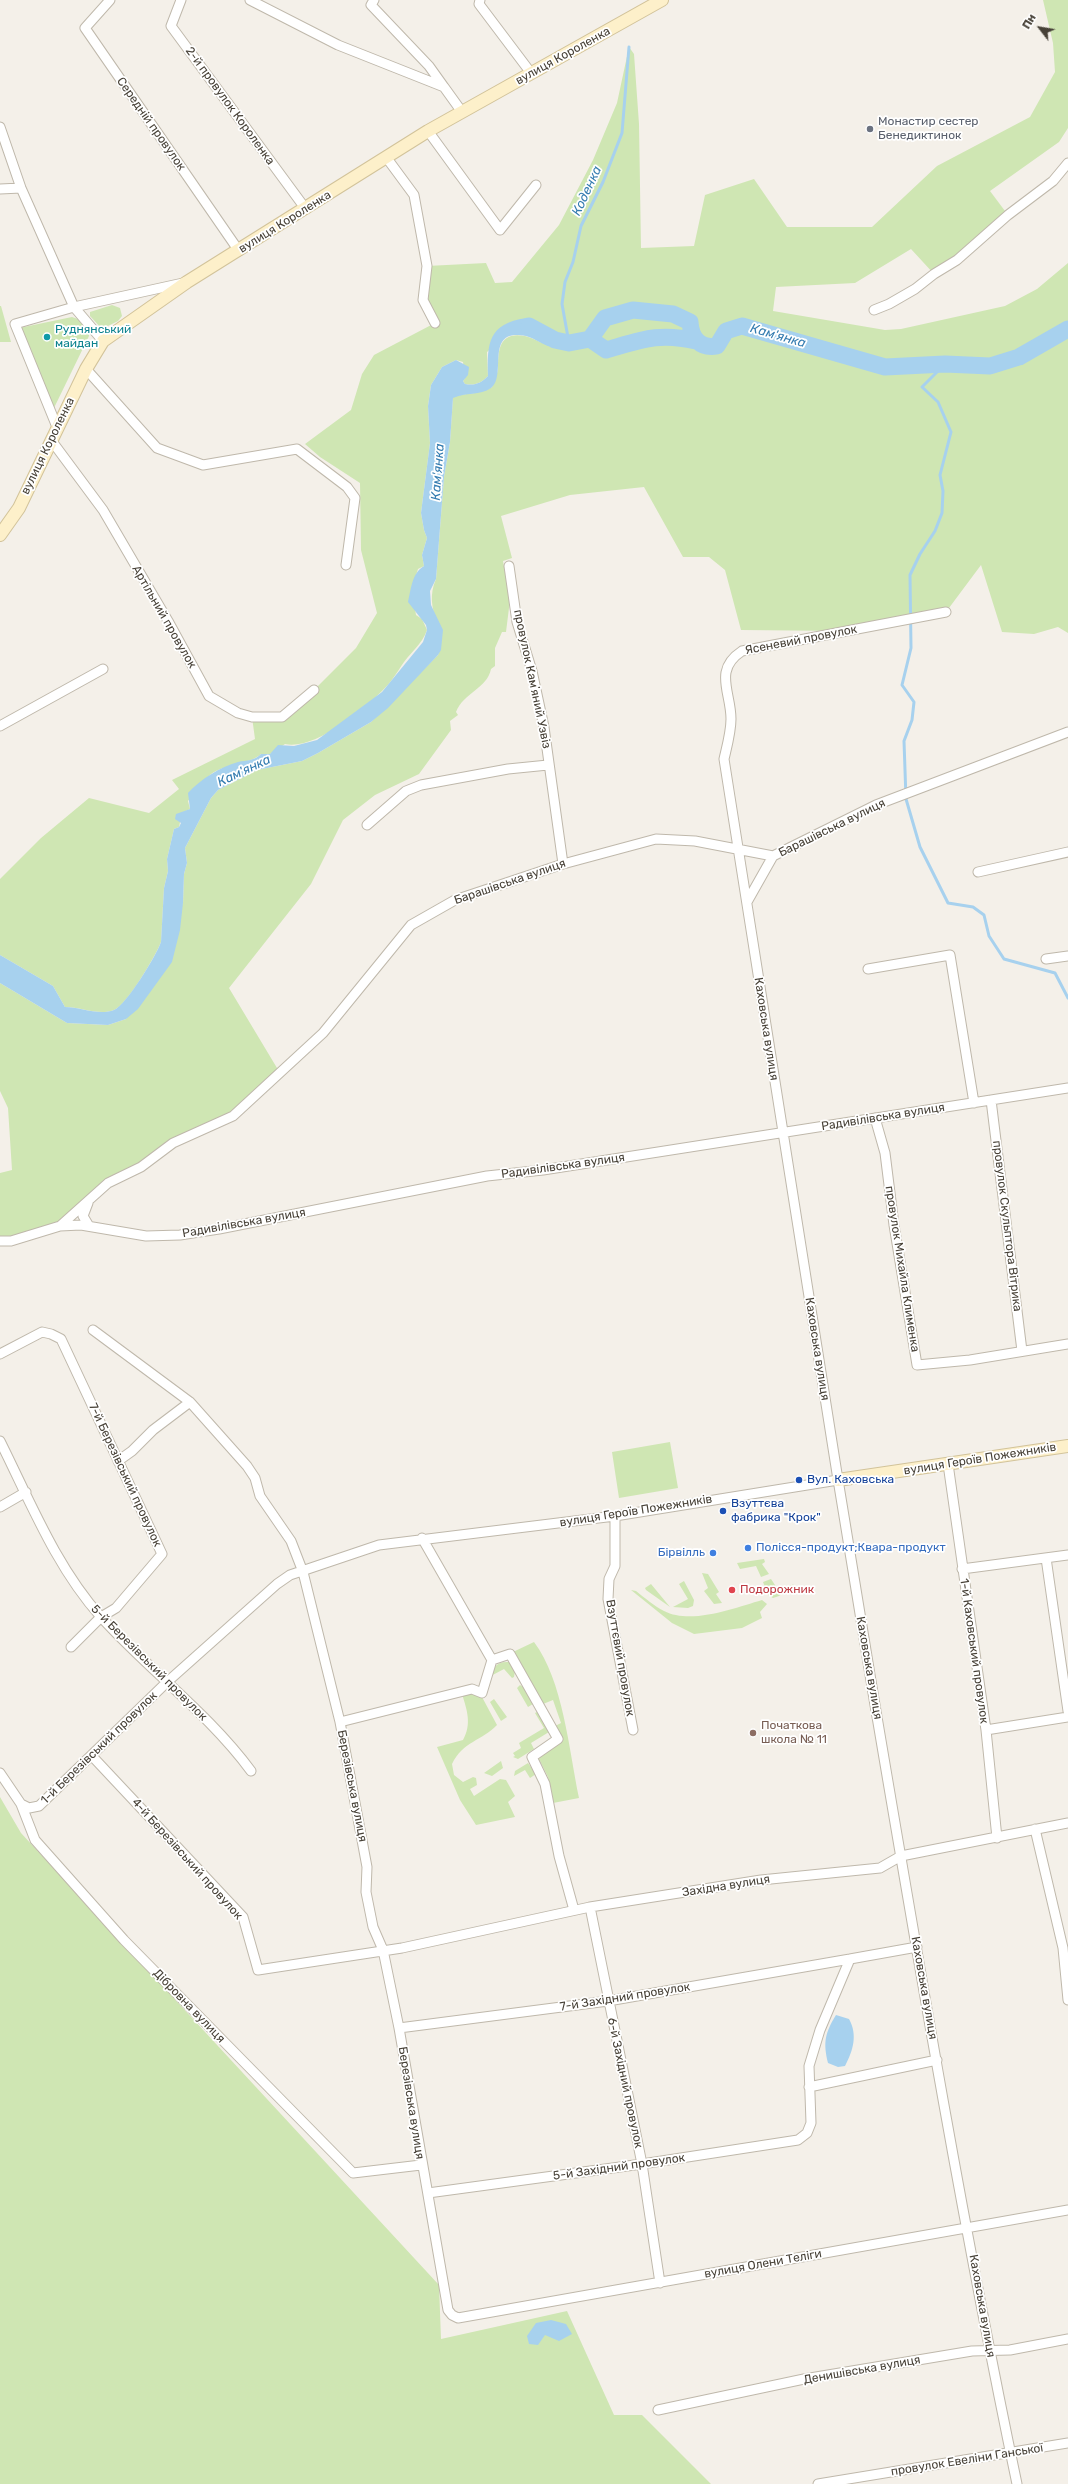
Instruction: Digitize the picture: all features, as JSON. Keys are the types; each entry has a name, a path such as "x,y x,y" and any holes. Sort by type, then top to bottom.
{"street":[{"name":"Середній провулок","path":"110,0 85,28 239,251"},
{"name":"2-й провулок Короленка","path":"181,0 172,26 305,208"},
{"path":"250,0 338,45 444,87"},
{"path":"374,0 371,4 429,66 462,112"},
{"path":"480,0 479,4 531,73"},
{"name":"вулиця Короленка","path":"0,535 19,508 86,369 103,341 186,282 239,251 428,131 660,0"},
{"path":"0,128 21,188 74,307 103,341"},
{"path":"428,131 500,230 536,185"},
{"path":"386,157 414,195 427,266 423,300 435,323"},
{"path":"874,310 902,296 957,260 1008,215 1053,181 1068,163"},
{"path":"0,189 21,188"},
{"path":"57,427 15,324 74,307 186,282"},
{"path":"86,369 157,448 203,465 297,450 341,483 355,498 346,565"},
{"name":"Артільний провулок","path":"51,440 103,510 168,621 209,696 238,713 252,717 282,717 314,690"},
{"name":"провулок Камʼяний Узвіз","path":"510,566 517,622 532,671 544,727 548,766 563,864"},
{"name":"Ясеневий провулок","path":"738,850 724,759 731,718 726,689 726,669 732,658 742,651 946,612"},
{"path":"0,726 103,669"},
{"name":"Барашівська вулиця","path":"0,1241 11,1241 60,1226 108,1183 141,1167 173,1143 233,1116 323,1034 411,925 454,900 563,864 656,839 695,841 773,856 876,805 1068,732"},
{"path":"367,825 406,790 421,785 508,769 548,766"},
{"name":"Каховська вулиця","path":"738,850 747,902 761,1005 901,1856 990,2351 1017,2484"},
{"path":"978,872 1068,852"},
{"path":"747,902 773,856"},
{"path":"868,969 950,955 974,1103"},
{"path":"1046,959 1068,956"},
{"name":"Радивілівська вулиця","path":"60,1226 89,1226 146,1236 214,1230 487,1176 1068,1088"},
{"name":"провулок Скульптора Вітрика","path":"991,1100 1022,1351"},
{"name":"провулок Михайла Клименка","path":"875,1118 885,1153 894,1225 917,1365 970,1360 1068,1344"},
{"path":"89,1200 83,1216 89,1226"},
{"name":"Березівська вулиця","path":"93,1330 190,1402 255,1478 260,1496 291,1541 303,1572 340,1722 367,1867 366,1892 373,1927 383,1950 399,2028 421,2165 428,2193 448,2310 452,2315 458,2318"},
{"name":"7-й Березівський провулок","path":"0,1354 42,1332 51,1334 60,1339 162,1554 116,1608 101,1617 71,1647"},
{"path":"118,1461 132,1451 153,1430 190,1402"},
{"name":"5-й Березівський провулок","path":"0,1442 63,1564 101,1617 166,1683 235,1749 251,1771"},
{"name":"вулиця Героїв Пожежників","path":"303,1572 378,1545 422,1538 615,1516 838,1480 1068,1446"},
{"name":"1-й Каховський провулок","path":"948,1464 986,1730 997,1838"},
{"path":"0,1507 26,1492"},
{"name":"Взуттєвий провулок","path":"615,1516 615,1566 609,1579 608,1599 633,1730"},
{"path":"340,1722 472,1689 482,1693 492,1660 422,1538"},
{"path":"962,1569 1068,1555"},
{"path":"1046,1558 1068,1711"},
{"name":"1-й Березівський провулок","path":"20,1804 29,1808 39,1806 166,1683 277,1584 290,1576 303,1572"},
{"path":"492,1660 510,1654 558,1739 532,1757 545,1784 559,1856 574,1910"},
{"path":"986,1730 1068,1717"},
{"name":"4-й Березівський провулок","path":"92,1756 243,1917 258,1970 383,1950"},
{"name":"Дібровна вулиця","path":"0,1773 20,1804 35,1840 124,1940 352,2173 421,2165"},
{"name":"Західна вулиця","path":"383,1950 590,1907 761,1880 880,1868 901,1856 1068,1823"},
{"path":"1035,1829 1063,1948 1068,2000"},
{"name":"6-й Західний провулок","path":"590,1907 642,2164 660,2283"},
{"name":"7-й Західний провулок","path":"399,2028 608,2001 917,1947"},
{"path":"850,1959 820,2030 809,2066 809,2087 937,2060"},
{"name":"5-й Західний провулок","path":"428,2193 642,2164 798,2140 807,2133 811,2123 809,2087"},
{"name":"вулиця Олени Теліги","path":"458,2318 660,2283 967,2226 1068,2210"},
{"name":"Денишівська вулиця","path":"658,2410 804,2379 972,2351 1010,2350 1068,2339"},
{"name":"провулок Евеліни Ганської","path":"818,2484 1068,2443"}],"green space":[{"path":"1043,0 1068,0 1068,128 1059,142 990,191 1008,215 934,274 911,249 855,283 776,287 773,311 885,330 901,329 1005,306 1037,289 1068,263 1068,633 1058,627 1034,634 1002,632 981,565 946,612 847,631 741,630 725,570 709,557 683,557 644,487 570,495 501,516 512,558 503,561 510,600 506,632 502,632 495,648 495,666 491,669 489,676 485,681 460,705 456,712 458,715 450,721 451,730 419,774 375,795 343,820 311,884 229,988 280,1073 233,1116 108,1183 60,1226 0,1241 0,1173 12,1170 8,1108 0,1091 0,983 67,1023 108,1025 126,1019 183,903 184,874 187,863 185,848 211,798 218,790 257,770 302,761 371,722 438,655 440,646 439,629 433,611 432,601 436,579 444,477 450,442 453,397 487,390 492,387 498,369 500,349 505,339 510,336 525,336 548,345 550,329 526,318 487,352 488,376 483,380 475,384 465,384 463,381 465,378 463,362 456,360 442,367 431,385 428,406 430,443 421,513 427,538 422,555 424,566 418,569 412,589 416,615 422,619 427,630 420,643 394,677 373,700 337,728 310,741 297,744 285,744 270,754 261,754 251,760 222,768 210,775 201,784 188,801 190,809 182,813 179,827 174,829 167,859 168,871 164,888 161,942 133,990 120,1006 108,1012 96,1012 65,1007 53,986 0,955 0,879 41,838 89,798 149,813 179,789 172,780 255,739 252,717 282,717 314,690 356,648 377,613 361,550 360,483 320,457 305,444 351,410 362,374 374,355 435,323 423,300 427,266 486,263 495,283 512,282 559,225 593,160 617,103 629,47 634,54 639,124 641,248 694,246 705,195 754,179 787,227 872,227 937,166 1030,117 1055,72 1053,43"},
{"path":"112,305 120,308 122,316 118,321 102,329 90,316 90,312"},
{"path":"1,306 11,342 0,342"},
{"path":"72,317 78,319 89,333 89,336 53,410 19,328"},
{"path":"670,1442 678,1488 619,1498 612,1452"},
{"path":"764,1559 765,1562 762,1564 769,1574 761,1577 756,1566 740,1569 737,1563"},
{"path":"702,1573 708,1574 719,1592 716,1594 722,1603 714,1604 704,1591 708,1588"},
{"path":"771,1579 779,1591 794,1584 779,1596 773,1598 768,1595 763,1582"},
{"path":"684,1581 694,1600 693,1606 688,1608 673,1607 688,1599 679,1584"},
{"path":"651,1584 670,1607 646,1590 645,1588"},
{"path":"631,1590 636,1591 664,1611 675,1615 700,1616 713,1614 762,1600 767,1604 760,1612 762,1618 742,1628 694,1634 672,1623"},
{"path":"534,1642 544,1658 558,1695 564,1716 579,1798 553,1803 548,1777 539,1759 541,1754 563,1741 555,1726 561,1723 553,1700 543,1704 513,1652"},
{"path":"509,1662 515,1671 514,1677 512,1678 504,1669 487,1678 498,1664"},
{"path":"520,1685 523,1687 533,1704 528,1707 517,1688"},
{"path":"462,1694 474,1694 482,1697 497,1725 485,1735 467,1746 456,1756 452,1764 454,1775 463,1782 473,1777 476,1778 477,1785 470,1789 474,1796 500,1779 506,1780 515,1796 508,1802 515,1817 476,1825 460,1800 437,1747 463,1740 466,1734 468,1717"},
{"path":"494,1699 507,1717 501,1721 490,1702"},
{"path":"537,1712 549,1732 531,1743 534,1749 518,1759 513,1757 515,1756 513,1753 521,1748 519,1743 544,1728 535,1713"},
{"path":"501,1761 503,1768 492,1776 484,1773"},
{"path":"528,1763 536,1774 530,1778 525,1770 514,1776 515,1771"},
{"path":"0,1797 21,1833 439,2285 441,2339 567,2311 614,2415 642,2415 711,2484 0,2484"}],"water":[{"path":"526,318 551,329 548,346 526,336 513,335 505,338 501,345 499,354 496,382 491,388 482,392 453,398 450,442 444,477 436,579 430,591 431,605 443,630 441,650 438,655 388,708 371,722 302,761 257,770 218,790 211,798 185,848 187,863 184,874 180,930 172,962 138,1009 126,1019 108,1025 67,1023 0,983 0,955 53,986 65,1007 96,1012 108,1012 120,1006 133,990 161,942 164,888 168,871 167,859 174,829 179,827 181,823 175,819 176,814 190,809 188,793 205,778 224,767 253,759 261,754 270,754 278,745 294,746 317,740 382,692 423,642 427,630 426,625 408,602 414,577 424,566 422,555 427,538 421,513 430,443 428,406 431,385 442,367 456,360 469,367 468,375 463,381 465,384 475,384 483,380 488,376 488,354 492,337 497,330 504,325"},
{"path":"836,2015 849,2019 852,2025 854,2037 852,2049 845,2066 838,2067 828,2063 825,2043 829,2027"},
{"path":"551,2320 566,2324 572,2334 559,2341 545,2335 538,2345 529,2344 527,2336 536,2323"}],"waterway":[{"name":"Коденка","path":"569,343 562,304 565,282 573,262 581,226 603,182 622,133 629,47"},
{"name":"Кам'янка","path":"529,326 555,340 569,343 590,339 605,318 633,310 673,314 690,322 694,337 701,344 706,346 717,346 726,331 742,326 885,367 945,364 990,366 1019,357 1068,329"},
{"path":"590,339 606,350 650,338 671,337 696,341"},
{"path":"945,364 922,387 938,402 951,432 940,475 943,491 942,513 935,531 920,554 910,575 911,648 902,685 914,702 912,720 904,741 906,799 920,847 948,903 973,907 984,915 989,936 1004,959 1055,973 1068,998"}],"place":[{"name":"Монастир сестер Бенедиктинок","path":"870,129"},
{"name":"Руднянський майдан","path":"47,337"},
{"name":"Вул. Каховська","path":"799,1480"},
{"name":"Взуттєва фабрика \"Крок\"","path":"723,1511"},
{"name":"Полісся-продукт;Квара-продукт","path":"748,1548"},
{"name":"Бірвілль","path":"713,1553"},
{"name":"Подорожник","path":"732,1590"},
{"name":"Початкова школа № 11","path":"753,1733"}]}
